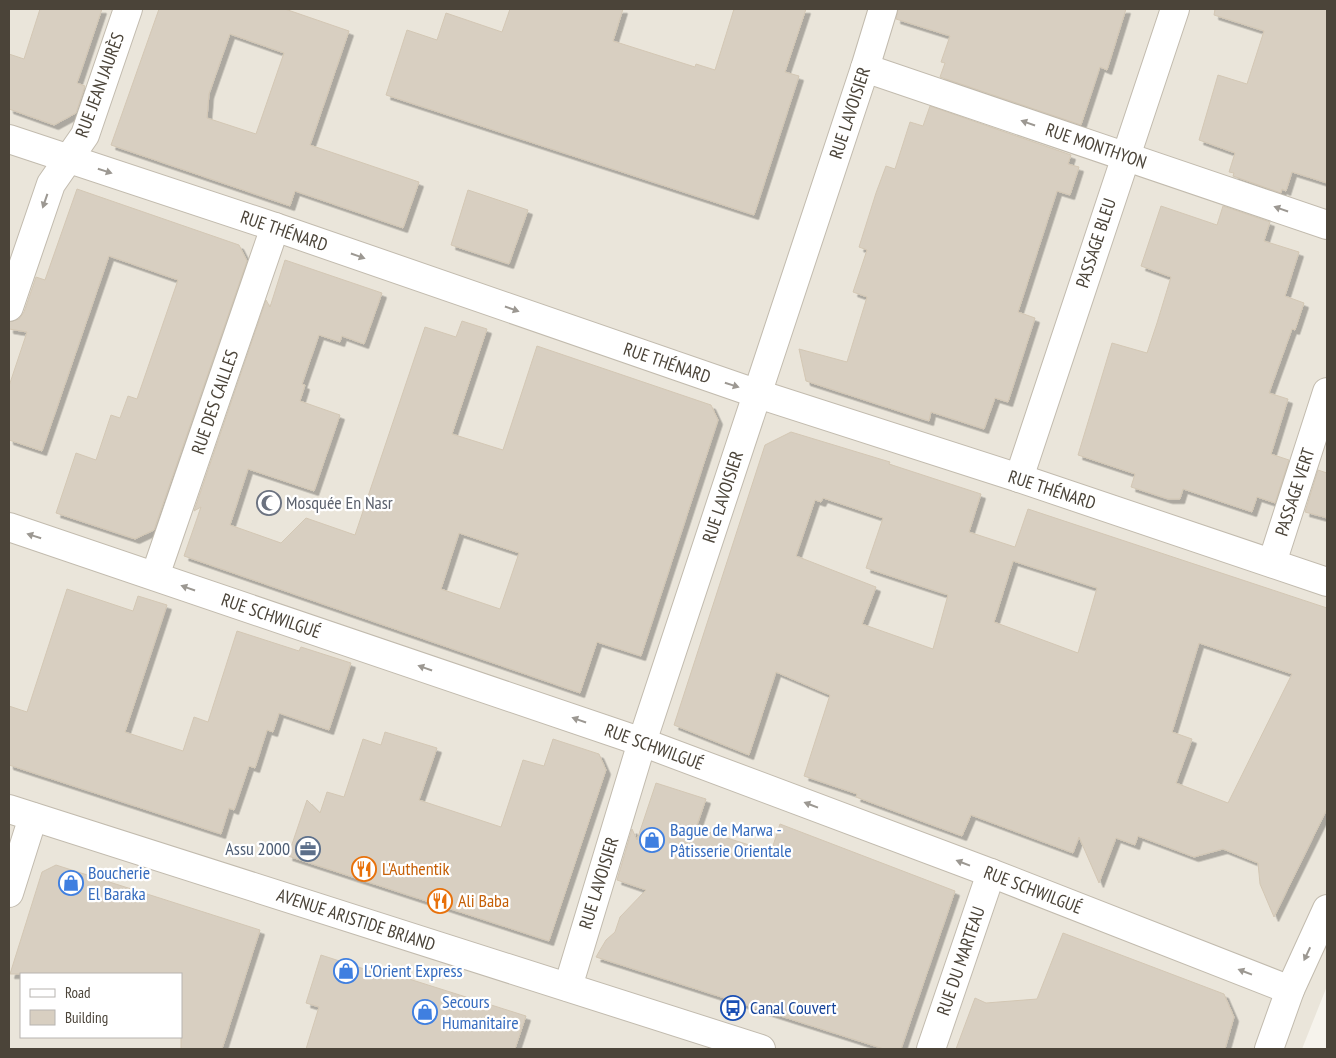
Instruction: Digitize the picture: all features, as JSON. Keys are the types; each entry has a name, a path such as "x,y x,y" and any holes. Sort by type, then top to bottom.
{"street":[{"name":"RUE JEAN JAURÈS","path":"9,307 51,184 85,135 128,9"},
{"name":"RUE LAVOISIER","path":"568,987 642,742 758,394 883,9"},
{"name":"PASSAGE BLEU","path":"1019,478 1175,9"},
{"name":"RUE MONTHYON","path":"865,68 1327,225"},
{"name":"RUE THÉNARD","path":"9,139 275,227 758,394 1019,478 1327,582"},
{"name":"RUE DES CAILLES","path":"155,576 275,227"},
{"name":"PASSAGE VERT","path":"1272,563 1327,392"},
{"name":"RUE SCHWILGUÉ","path":"9,527 642,742 991,873 1290,990"},
{"name":"AVENUE ARISTIDE BRIAND","path":"21,813 761,1049"},
{"path":"9,893 21,813"},
{"name":"RUE DU MARTEAU","path":"930,1049 991,873"},
{"path":"1269,1049 1290,990 1327,909"}],"shaded area":[{"path":"9,9 1327,9 1327,986 1302,1049 9,1049"}],"building":[{"path":"40,9 102,9 77,83 85,86 76,113 54,125 9,109 9,54 24,59"},
{"path":"159,9 285,9 349,31 310,145 419,182 403,228 295,191 290,206 111,145","holes":["230,34 284,53 256,134 207,118 209,94"]},
{"path":"510,9 623,9 613,41 695,67 696,64 715,70 734,9 806,9 785,72 799,76 754,215 386,95 407,30 437,40 446,13 502,32"},
{"path":"898,9 1126,9 1107,70 1100,67 1081,125 940,77 945,63 941,62 950,36 896,19"},
{"path":"1215,9 1327,9 1327,183 1292,172 1286,191 1282,189 1281,193 1233,176 1234,173 1229,172 1235,153 1199,140 1218,75 1247,84 1264,31 1214,15"},
{"path":"930,106 1071,155 1068,164 1079,167 1070,195 1057,191 1018,312 1035,318 1008,402 995,398 984,429 931,412 929,421 806,381 799,349 847,362 867,297 853,292 867,250 859,247 876,193 886,166 895,169 910,122 923,126"},
{"path":"77,189 239,245 247,261 154,530 135,539 56,513 76,453 96,460 111,415 120,418 128,396 137,399 178,280 109,256 42,451 9,440 9,386 27,332 9,329 9,322 19,319 24,312 36,277 45,280"},
{"path":"468,190 528,210 509,264 451,245"},
{"path":"1161,206 1217,225 1223,206 1270,222 1264,241 1299,252 1285,296 1304,303 1295,330 1292,329 1269,393 1288,399 1271,454 1289,460 1275,503 1257,497 1252,512 1183,489 1180,499 1168,499 1131,487 1135,474 1078,455 1112,343 1147,353 1157,323 1171,277 1141,266"},
{"path":"285,260 382,293 364,344 342,336 340,342 319,335 302,384 305,385 300,401 340,415 314,491 248,469 230,525 281,543 306,518 355,535 425,327 456,337 462,321 487,329 452,434 503,450 537,346 711,405 718,420 641,656 597,642 580,693 184,556 201,507 194,511 266,300 270,307","holes":["459,533 519,553 500,609 441,589"]},
{"path":"791,432 890,462 889,464 981,494 969,532 1015,547 1028,509 1327,608 1327,809 1274,917 1260,884 1258,863 1223,849 1194,857 1138,836 1135,845 1116,838 1099,883 1079,837 1073,853 971,815 962,836 856,797 857,794 804,776 830,695 776,672 749,755 674,725 765,445","holes":["823,498 883,518 866,568 948,595 933,649 862,624 876,587 796,556 815,500 821,502","1013,561 1097,588 1078,653 994,622","1199,643 1292,674 1228,803 1176,783 1192,739 1172,732"]},
{"path":"1318,470 1327,473 1327,518 1305,512"},
{"path":"67,589 133,611 138,596 167,605 125,732 183,751 194,717 208,722 237,631 299,651 301,647 351,663 329,730 279,713 273,732 267,730 255,768 249,766 234,810 229,808 221,834 9,765 9,706 27,712"},
{"path":"385,732 437,748 419,800 501,827 523,760 544,766 553,739 599,754 606,770 549,941 288,856 307,800 320,813 327,792 344,797 363,739 381,745"},
{"path":"656,783 706,799 696,828 771,852 780,824 955,891 901,1049 884,1049 596,957 606,940 615,932 620,917 646,890 617,880 632,829 637,840"},
{"path":"56,865 260,930 222,1049 181,1049 182,973 10,974 42,872"},
{"path":"1063,933 1224,994 1234,1017 1225,1049 956,1049 975,998 986,1003 1037,999"},
{"path":"321,955 386,976 387,972 526,1016 515,1049 306,1049 319,1007 306,1003"}],"place":[{"name":"Mosquée En Nasr","path":"269,503"},
{"name":"Bague de Marwa - Pâtisserie Orientale","path":"652,840"},
{"name":"Assu 2000","path":"308,849"},
{"name":"L'Authentik","path":"364,869"},
{"name":"Boucherie El Baraka","path":"71,883"},
{"name":"Ali Baba","path":"440,901"},
{"name":"L'Orient Express","path":"346,971"},
{"name":"Canal Couvert","path":"733,1008"},
{"name":"Secours Humanitaire","path":"425,1012"}]}
